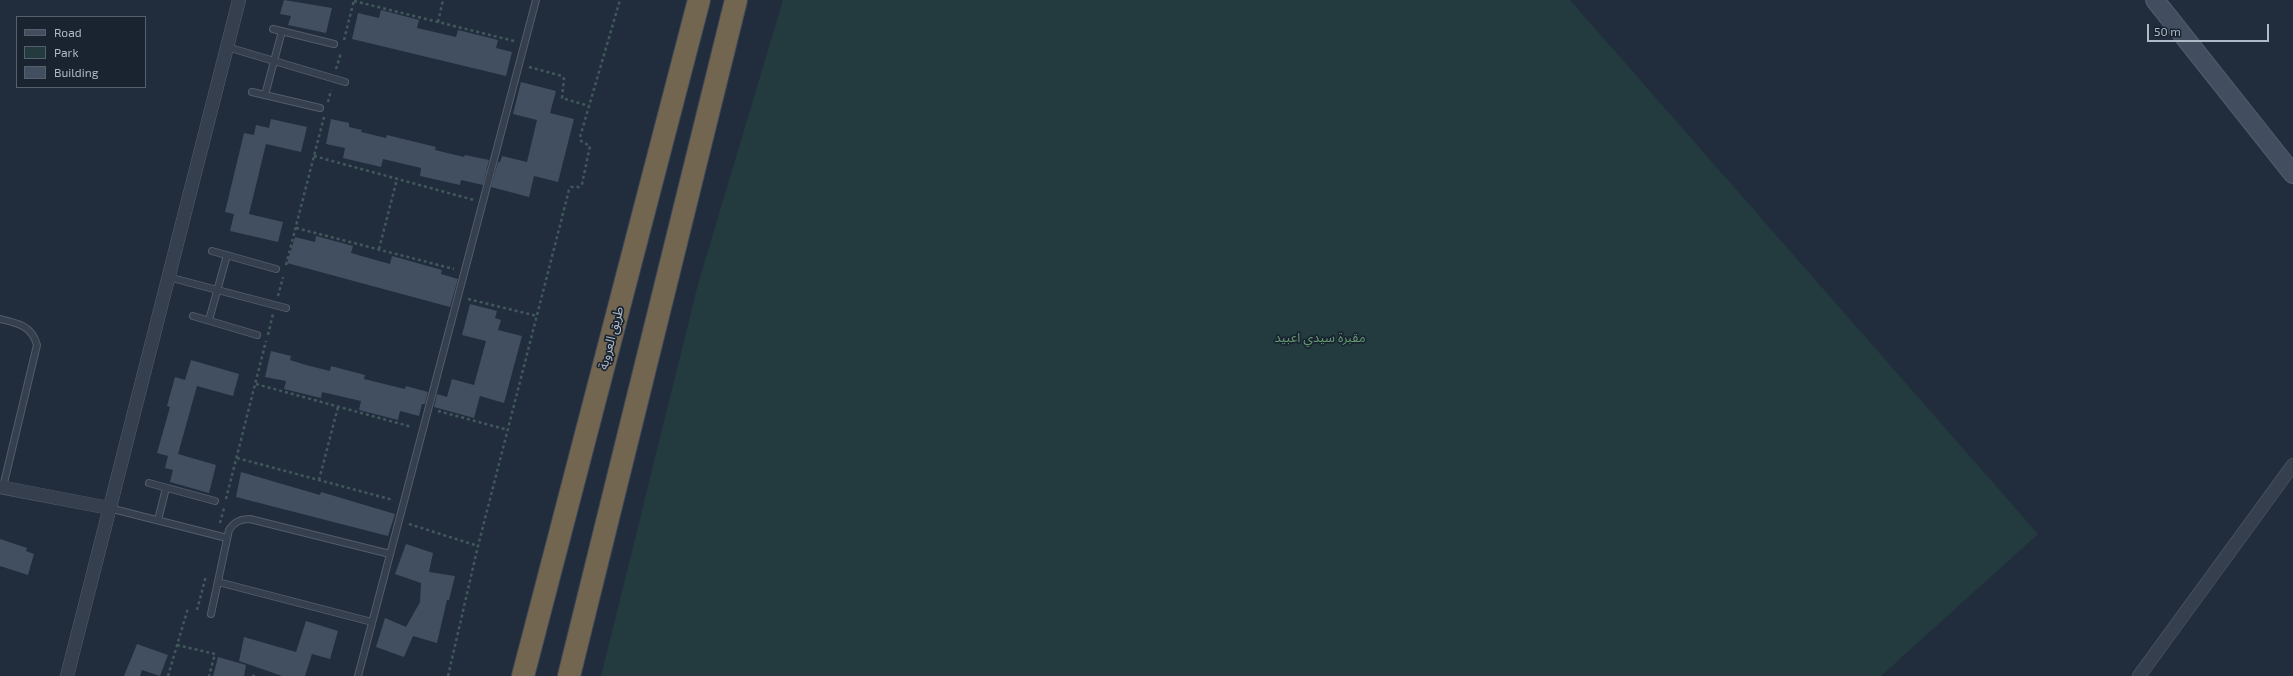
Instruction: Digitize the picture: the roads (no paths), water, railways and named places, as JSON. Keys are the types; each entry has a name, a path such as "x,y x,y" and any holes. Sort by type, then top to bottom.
{"highway":[{"name":"طريق العروبة","path":"523,676 699,0"},
{"path":"569,676 736,0"}],"main road":[{"path":"2155,0 2184,34 2293,174"},
{"path":"2173,0 2184,34"}],"street":[{"path":"67,676 239,0"},
{"path":"2139,676 2293,465"},
{"path":"2,487 109,508"}],"lane":[{"path":"358,676 536,0"},
{"path":"273,29 334,44"},
{"path":"265,95 282,31"},
{"path":"227,47 345,82"},
{"path":"252,92 320,108"},
{"path":"212,251 276,269"},
{"path":"209,320 227,255"},
{"path":"168,276 286,308"},
{"path":"193,316 257,335"},
{"path":"0,319 27,327 36,338 37,346 2,487"},
{"path":"149,483 215,501"},
{"path":"158,520 166,488"},
{"path":"109,508 226,538"},
{"path":"211,614 226,538 234,523 242,519 250,519 390,554"},
{"path":"218,582 372,622"}],"park label":[{"name":"مقبرة سيدي اعبيد","path":"1320,338"}]}
